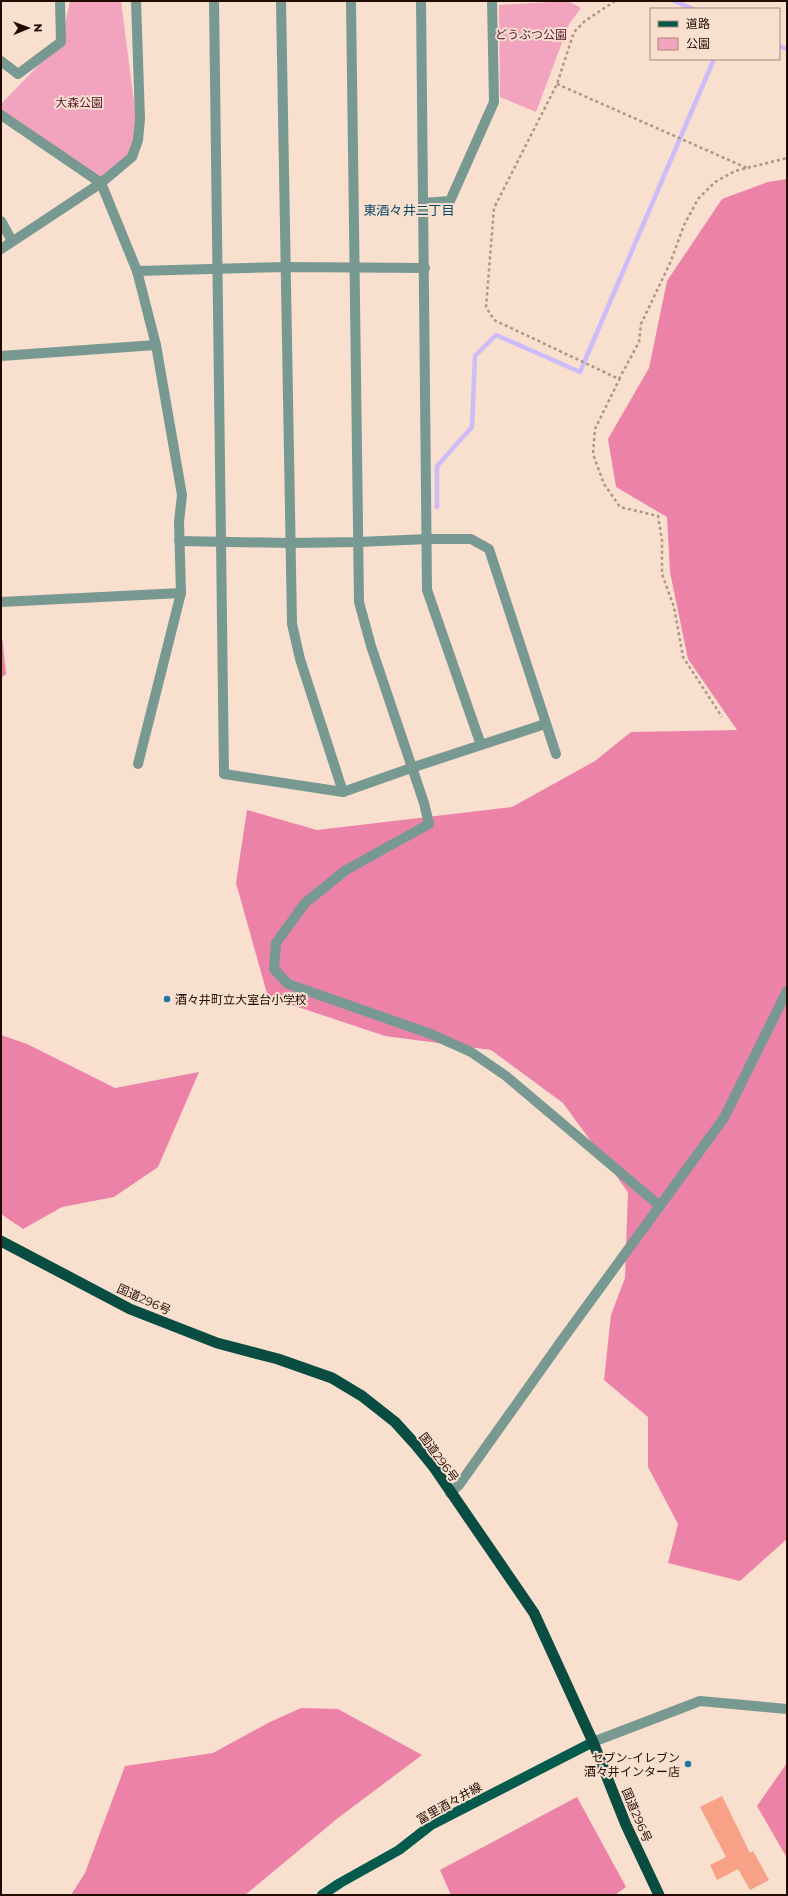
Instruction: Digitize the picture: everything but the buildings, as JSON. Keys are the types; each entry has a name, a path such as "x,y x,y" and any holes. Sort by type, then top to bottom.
{"highway":[{"name":"国道296号","path":"1,1241 130,1309 217,1343 278,1359 332,1378 362,1396 395,1422 415,1444 534,1614 593,1742 626,1825 659,1895"}],"main road":[{"name":"富里酒々井線","path":"322,1895 340,1883 399,1850 431,1825 593,1742"}],"street":[{"path":"1,61 18,74 62,42 60,1"},
{"path":"1,249 101,183 132,157 138,140 140,119 136,1"},
{"path":"214,1 224,774 343,792 545,724"},
{"path":"281,1 292,624 300,659 343,792"},
{"path":"351,1 356,267 359,602 371,646 424,803 429,824 346,870 305,903 276,943 274,969 288,984 431,1034 471,1052 506,1076 660,1206"},
{"path":"421,1 428,590 481,745"},
{"path":"423,203 450,202 494,102 492,1"},
{"path":"1,115 101,183 136,271 156,345 182,495 179,522 181,592 138,764"},
{"path":"1,221 12,241"},
{"path":"136,271 286,267 425,268"},
{"path":"1,356 156,345"},
{"path":"179,541 290,543 471,539 489,549 556,754"},
{"path":"1,602 181,592"},
{"path":"450,1493 459,1485 724,1118 787,991"},
{"path":"593,1742 700,1701 787,1710"}],"path":[{"path":"615,1 585,21 574,32 557,84 494,208 486,307 494,320 619,379 621,376"},
{"path":"557,84 748,168"},
{"path":"722,717 683,657 674,607 662,574 662,540 658,516 620,507 604,484 593,454 595,429 639,342 641,324 671,261 684,226 698,199 715,182 735,171 787,158"}],"green space":[{"name":"大森公園","path":"70,1 121,1 138,133 132,157 101,183 1,115 1,104 61,42"},
{"name":"どうぶつ公園","path":"568,1 581,8 569,24 536,112 500,97 499,5"}],"shaded area":[{"path":"787,179 787,1539 740,1581 668,1563 678,1524 648,1467 648,1417 604,1380 611,1315 625,1278 628,1192 563,1103 491,1050 385,1036 268,997 236,883 247,810 317,830 512,807 595,761 631,732 737,730 688,659 670,572 667,517 616,487 608,439 649,368 667,281 722,199 768,182"},
{"path":"1,627 6,674 1,678"},
{"path":"1,1035 27,1044 115,1088 199,1072 158,1167 114,1197 62,1207 23,1229 1,1214"},
{"path":"301,1708 338,1709 422,1755 338,1818 245,1895 71,1895 85,1873 125,1766 213,1753 268,1723"},
{"path":"787,1763 787,1858 757,1806"},
{"path":"577,1797 626,1887 615,1895 451,1895 440,1870"}],"waterway":[{"path":"674,1 691,8"},
{"path":"780,46 787,49"},
{"path":"437,507 437,466 472,427 475,356 496,335 580,372 714,60"}],"place":[{"name":"酒々井町立大室台小学校","path":"167,999"},
{"name":"セブン-イレブン 酒々井インター店","path":"688,1764"}],"district":[{"name":"東酒々井二丁目","path":"409,210"}]}
